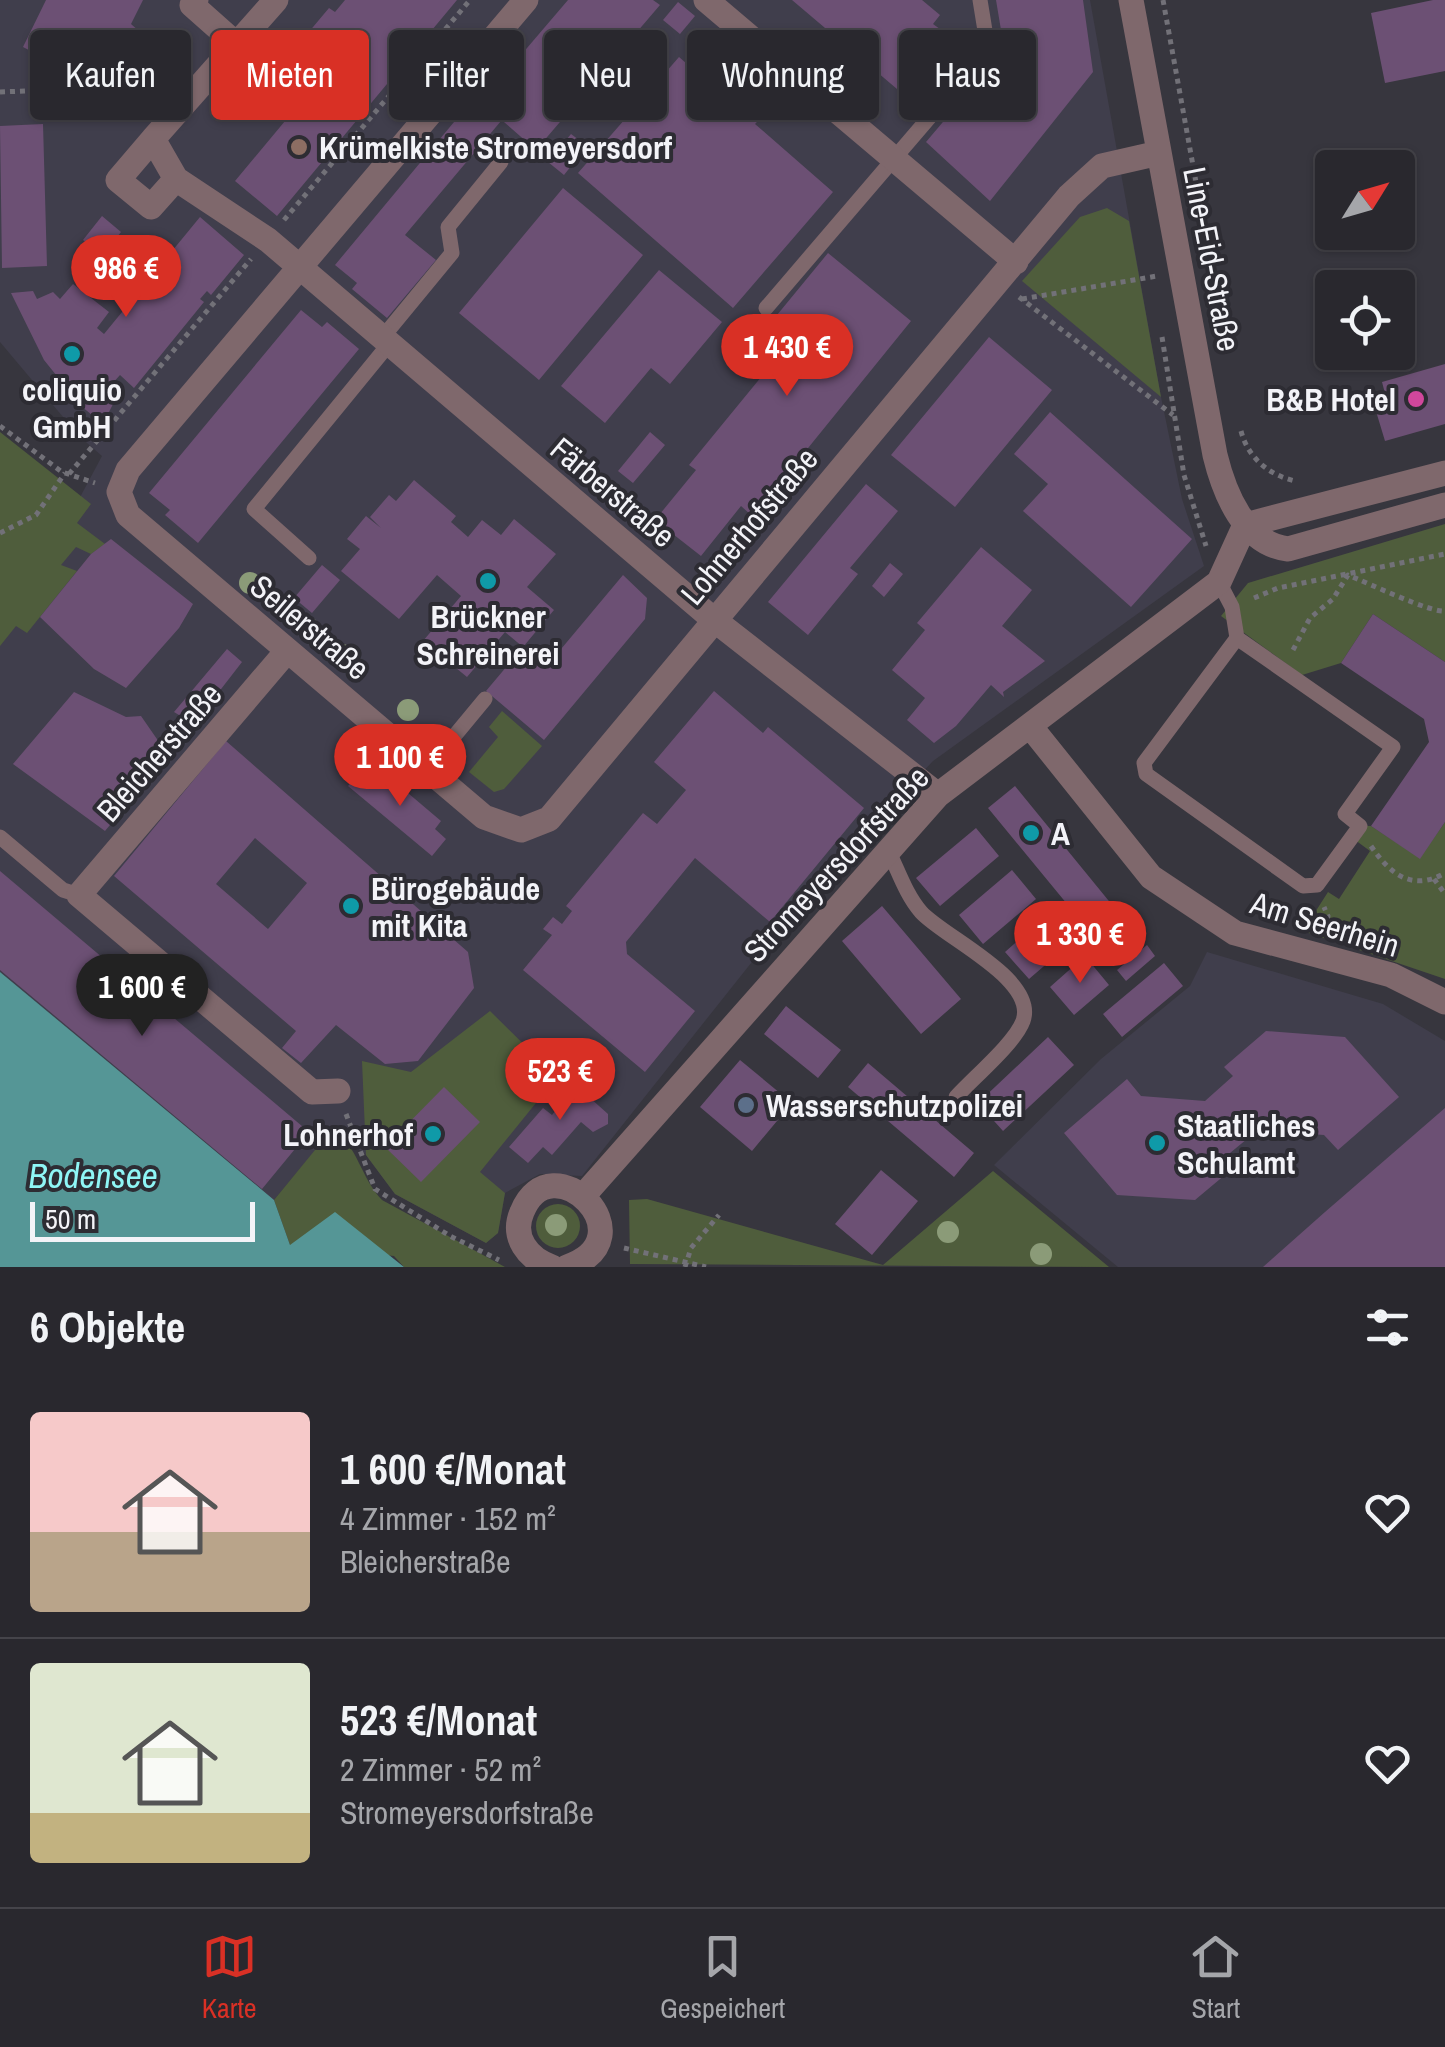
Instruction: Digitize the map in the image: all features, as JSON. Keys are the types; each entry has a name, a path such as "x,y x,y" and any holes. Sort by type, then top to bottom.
{"street":[{"path":"196,0 192,5 220,30"},
{"path":"249,30 276,0"},
{"path":"119,492 128,470 526,0"},
{"path":"706,0 892,158 1008,271"},
{"name":"Line-Eid-Straße","path":"1131,0 1222,483 1245,525"},
{"path":"153,139 176,179 151,207 118,180 153,139 211,73"},
{"name":"Lohnerhofstraße","path":"521,830 548,819 1070,196 1102,166 1159,153"},
{"name":"Färberstraße","path":"176,179 268,240 713,619 938,795"},
{"path":"1245,525 1445,473"},
{"name":"Seilerstraße","path":"119,492 128,515 484,818 521,830"},
{"path":"1245,525 1272,547 1288,548 1445,505"},
{"name":"Stromeyersdorfstraße","path":"584,1195 938,795 1219,582 1245,525"},
{"name":"Bleicherstraße","path":"79,894 287,652"},
{"name":"Am Seerhein","path":"1030,726 1151,878 1235,933 1391,975 1445,1002"},
{"path":"79,894 312,1092 338,1091"},
{"path":"541,1261 519,1230 525,1205 546,1188 572,1189 584,1195 599,1217 597,1243 579,1263 567,1267"}],"lane":[{"path":"766,308 988,49 980,0"},
{"path":"309,558 254,510 452,253 448,228 501,162"},
{"path":"1219,582 1232,607 1237,638 1393,747 1345,814 1360,826 1317,885 1304,886 1146,774 1144,763 1237,638"},
{"path":"427,769 485,699"},
{"path":"0,836 64,890 79,894"},
{"path":"888,850 918,908 1008,979 1023,1004 1024,1019 1014,1034 956,1097"}],"path":[{"path":"1163,0 1217,297"},
{"path":"1,91 49,90 108,97 153,139"},
{"path":"1008,271 1022,299 1167,412 1208,411 1235,404 1245,446 1264,469 1292,481 1310,480"},
{"path":"1022,299 1154,276"},
{"path":"0,426 65,473 119,492"},
{"path":"0,532 36,515 65,473"},
{"path":"1281,669 1310,618 1333,599 1348,576 1410,598 1433,612 1445,611"},
{"path":"1360,826 1387,870 1406,880 1434,880 1445,873"},
{"path":"1434,880 1445,894"},
{"path":"1316,953 1328,916 1317,885"},
{"path":"338,1091 376,1189 495,1258 510,1264 541,1261"},
{"path":"686,1265 691,1248 720,1215"},
{"path":"597,1243 706,1267"}],"shaded area":[{"path":"0,0 1090,0 1161,397 1182,499 1204,566 933,761 801,900 582,1176 540,1174 505,1193 498,1233 486,1243 395,1194 366,1155 334,1128 274,1200 265,1197 0,972 0,636 19,612 102,456 79,436 0,342"},
{"path":"1107,208 1129,221 1161,397 1022,281 1080,217"},
{"path":"0,432 91,504 77,523 105,544 91,554 76,547 61,565 77,571 27,633 16,626 0,646"},
{"path":"1445,524 1445,662 1373,614 1341,663 1302,675 1221,616 1248,583"},
{"path":"502,711 542,746 504,789 494,792 469,772 498,737 489,727"},
{"path":"1445,822 1445,979 1303,931 1328,892 1339,899 1370,851 1351,837 1360,826 1371,826 1420,858"},
{"path":"1207,952 1383,1004 1445,1041 1445,1267 1118,1267 994,1165 1101,1059 1190,986"},
{"path":"490,1011 557,1077 480,1172 505,1193 498,1233 486,1243 395,1194 366,1155 362,1061 411,1072"},
{"path":"333,1128 348,1144 382,1200 505,1267 404,1267 394,1256 290,1245 274,1200"},
{"path":"993,1171 1109,1267 630,1264 629,1200 647,1199 883,1265"},
{"path":"558,1204 574,1210 580,1226 574,1242 558,1248 542,1242 536,1226 542,1210"}],"water":[{"name":"Bodensee","path":"0,972 274,1200 290,1245 335,1212 404,1267 0,1267"}],"building":[{"path":"46,0 143,0 131,24 138,30 31,30"},
{"path":"345,0 457,0 432,30 389,30 389,82 369,106 369,30 310,30 329,8 335,12"},
{"path":"568,0 653,0 660,5 639,30 544,30 544,120 562,120 536,150 502,120 524,120 524,52"},
{"path":"792,0 922,0 940,15 933,24 941,30 899,30 897,89 879,74 879,30 827,30"},
{"path":"996,0 1083,0 1093,72 990,201 926,142 945,120 1036,120 1036,30 1001,30"},
{"path":"1445,0 1445,71 1385,83 1371,13"},
{"path":"678,2 695,16 680,34 663,20"},
{"path":"30,33 30,51 23,47"},
{"path":"679,57 687,64 687,120 759,120 755,124 833,192 733,308 578,173 624,120 667,120 667,71"},
{"path":"286,120 357,120 277,216 235,181"},
{"path":"456,120 501,121 405,235 436,260 387,318 352,289 357,283 335,265"},
{"path":"43,124 47,266 2,268 0,126"},
{"path":"571,134 587,146 564,175 548,162"},
{"path":"563,188 643,255 539,380 459,313"},
{"path":"102,216 121,232 102,256 83,240"},
{"path":"200,217 244,255 211,295 207,291 200,299 204,302 134,388 120,375 103,394 114,402 103,424 81,406 44,360 11,293 33,291 37,299 53,292 60,299 73,284 109,312 97,328 104,334"},
{"path":"828,253 911,321 787,474 750,514 741,506 701,556 655,520 696,470 689,465 775,360 754,343"},
{"path":"659,270 722,322 670,384 651,368 605,423 561,386"},
{"path":"301,310 322,327 327,322 359,349 198,543 165,515 170,510 149,493"},
{"path":"989,337 1052,390 955,507 891,455"},
{"name":"B&B Hotel","path":"1445,364 1445,424 1385,441 1375,408 1388,405 1382,382"},
{"path":"1050,412 1192,539 1131,607 1023,511 1048,484 1014,454"},
{"path":"650,432 665,445 633,483 618,471"},
{"path":"414,480 456,516 451,522 468,537 482,520 501,535 514,519 556,554 527,587 554,610 523,647 505,632 467,677 423,641 461,596 437,575 399,619 341,571 360,549 347,539 366,516 381,528 370,517 389,495 396,501"},
{"path":"866,484 898,511 850,568 858,574 808,635 768,602"},
{"path":"111,539 193,604 179,628 126,688 94,669 40,617 91,554"},
{"path":"981,547 1032,590 1002,626 1045,661 1003,692 1004,697 991,685 956,726 934,743 907,720 925,698 892,670 925,630 917,623"},
{"path":"890,563 903,574 884,597 872,586"},
{"path":"322,565 340,580 312,613 294,598"},
{"path":"623,575 647,598 645,619 544,740 486,691 523,647 546,667"},
{"path":"1373,614 1445,662 1445,822 1420,859 1371,826 1429,742 1424,719 1341,663"},
{"path":"227,649 242,662 194,724 174,712"},
{"path":"714,691 763,733 768,727 864,808 770,922 695,858 626,942 627,954 695,1011 645,1072 523,970 552,935 543,929 553,917 562,924 572,911 566,906 643,813 657,824 686,790 654,762"},
{"path":"74,692 126,717 141,716 168,755 105,831 13,764"},
{"name":"Bürogebäude mit Kita","path":"226,741 468,952 474,988 418,1061 385,1064 336,1025 301,1063 282,1048 296,1031 114,876","holes":["255,838 307,883 268,929 216,884"]},
{"path":"363,769 375,779 382,771 441,821 435,829 446,839 432,856 348,786"},
{"path":"1015,786 1135,933 1109,955 988,808"},
{"path":"976,828 999,856 940,906 916,878"},
{"path":"1012,870 1036,899 983,944 959,915"},
{"path":"0,871 309,1132 262,1189 0,970"},
{"path":"882,906 961,999 921,1034 842,941"},
{"path":"1048,914 1072,942 1029,979 1005,952"},
{"path":"1147,945 1155,956 1126,981 1117,970"},
{"path":"1085,956 1109,985 1074,1015 1050,987"},
{"path":"1164,963 1183,986 1122,1037 1103,1014"},
{"path":"786,1006 841,1050 818,1078 764,1034"},
{"path":"1266,1031 1345,1037 1399,1097 1338,1150 1324,1135 1258,1130 1230,1153 1238,1164 1195,1200 1117,1195 1064,1133 1127,1079 1141,1096 1205,1101 1233,1076 1224,1067"},
{"path":"1048,1037 1074,1065 1003,1131 978,1103"},
{"name":"Wasserschutzpolizei","path":"740,1060 792,1103 752,1151 700,1107"},
{"path":"868,1063 974,1153 954,1177 848,1087"},
{"path":"571,1081 608,1114 608,1124 593,1132 581,1122 552,1155 543,1147 528,1163 509,1147 543,1108 552,1115 561,1104 555,1099"},
{"name":"Lohnerhof","path":"444,1087 480,1122 421,1182 385,1147"},
{"path":"1445,1108 1445,1267 1263,1267 1325,1212"},
{"path":"881,1170 918,1201 872,1255 835,1224"}],"place":[{"name":"Krümelkiste Stromeyersdorf","path":"299,147"},
{"name":"coliquio GmbH","path":"72,354"},
{"name":"B&B Hotel","path":"1416,399"},
{"name":"Brückner Schreinerei","path":"488,581"},
{"name":"A","path":"1031,833"},
{"name":"Bürogebäude mit Kita","path":"351,906"},
{"name":"Wasserschutzpolizei","path":"746,1105"},
{"name":"Lohnerhof","path":"433,1134"},
{"name":"Staatliches Schulamt","path":"1157,1143"}]}
